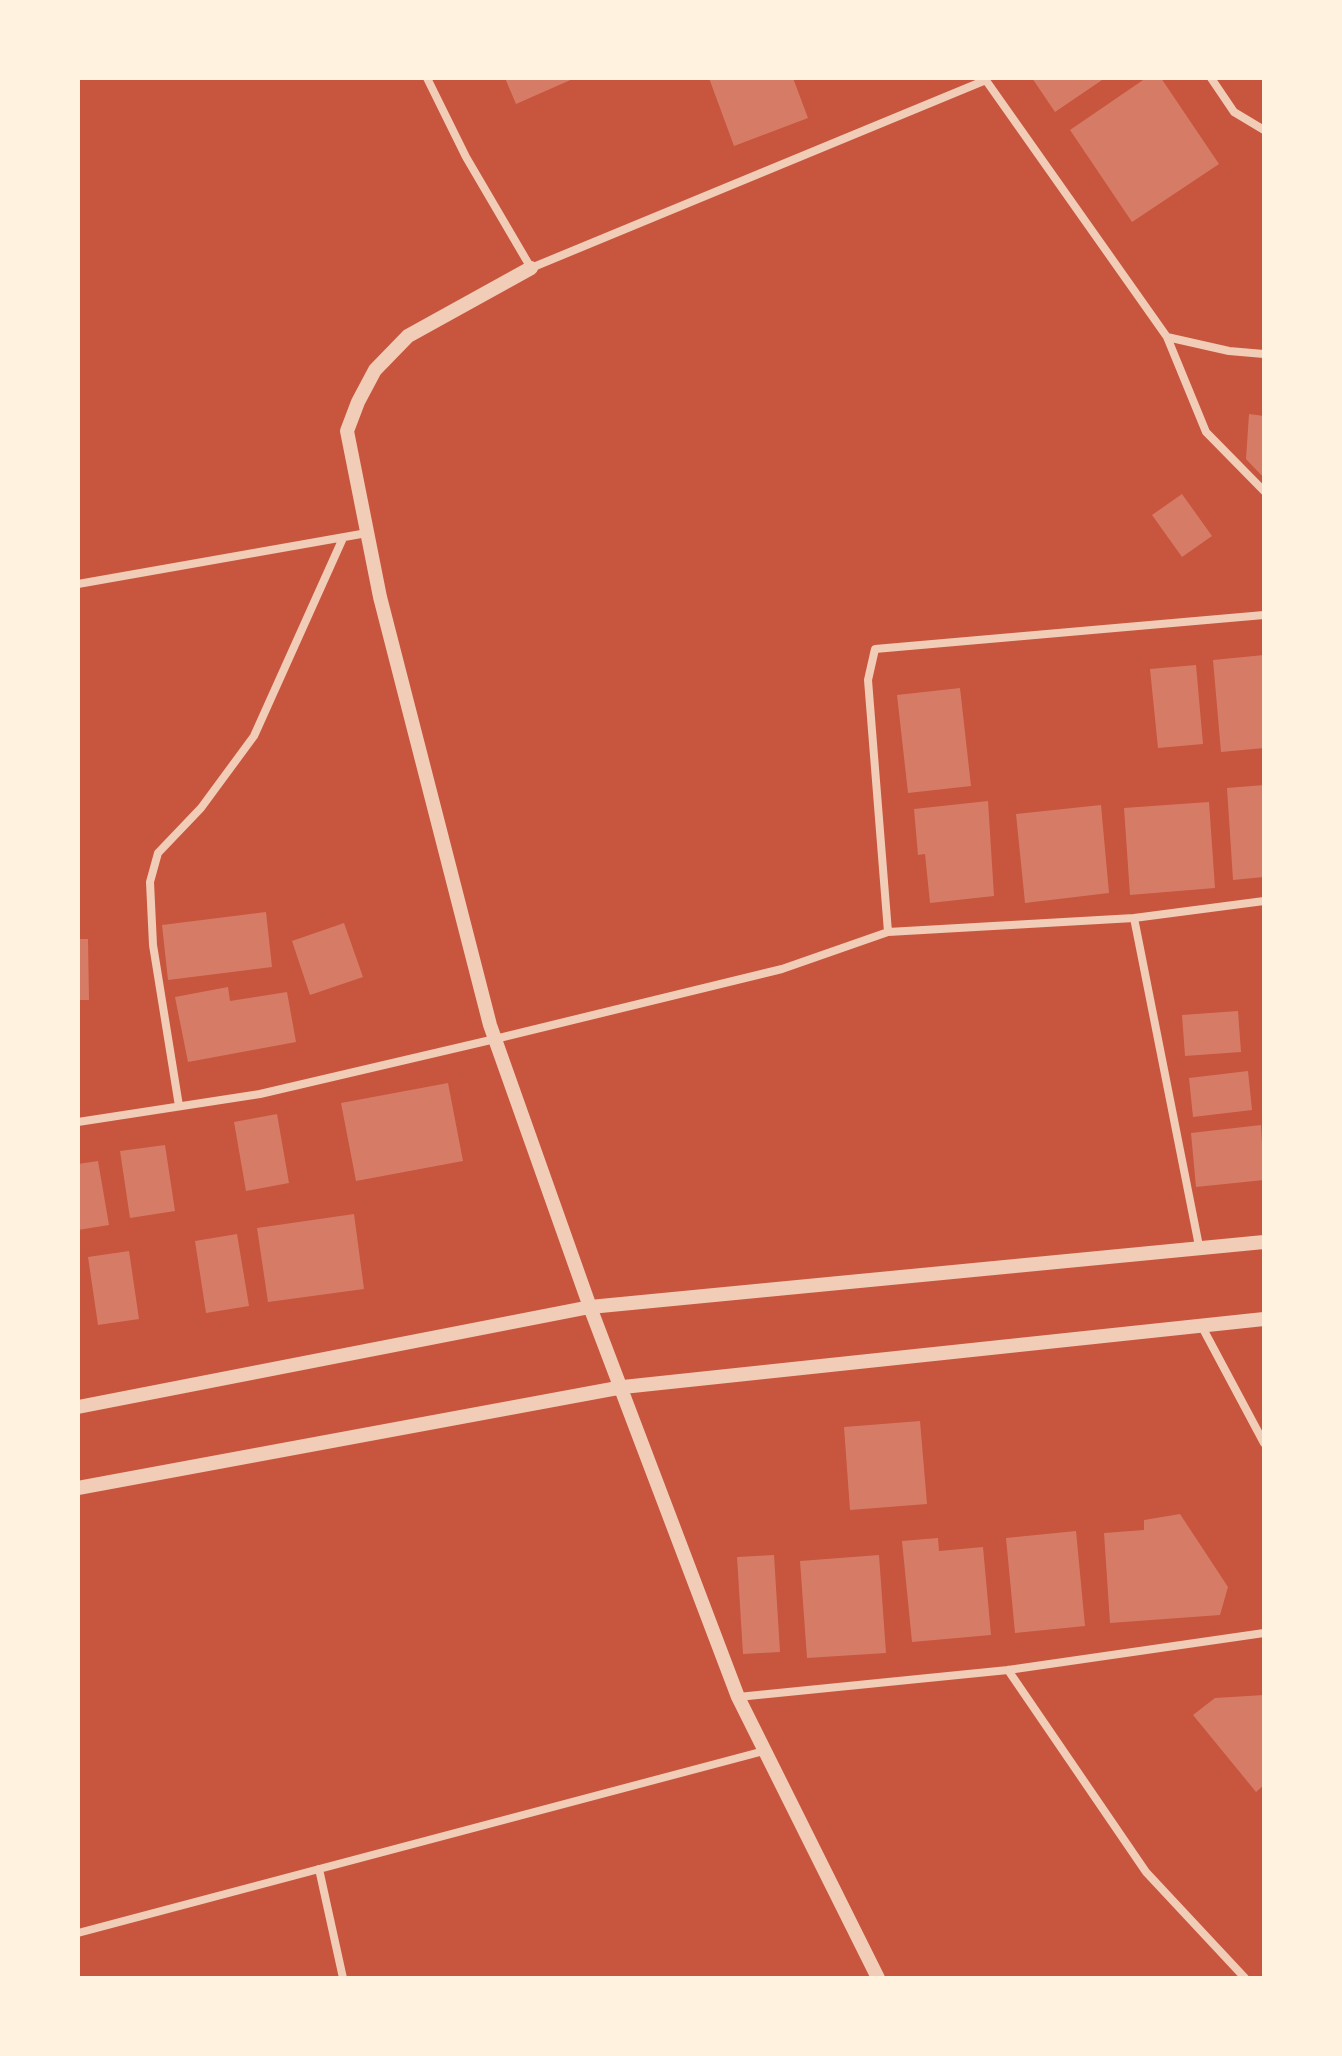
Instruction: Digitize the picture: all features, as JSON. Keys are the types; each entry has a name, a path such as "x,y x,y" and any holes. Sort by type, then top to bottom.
{"street":[{"path":"427,78 466,157 531,268"},
{"path":"1211,78 1234,112 1264,130"},
{"path":"878,1978 738,1697 623,1387 590,1307 495,1039 380,597 347,431 375,370 408,336 531,268 986,79 1167,337 1206,432 1264,491"},
{"path":"1167,337 1229,351 1264,354"},
{"path":"78,584 367,533"},
{"path":"179,1106 153,945 150,882 158,853 201,808 254,736 343,538"},
{"path":"888,932 868,680 875,649 1264,615"},
{"path":"78,1122 260,1094 495,1039 782,969 888,932 1134,918 1264,901"},
{"path":"1134,918 1199,1246"},
{"path":"78,1407 590,1307 1264,1242"},
{"path":"78,1488 623,1387 1201,1325 1262,1323"},
{"path":"1201,1325 1264,1443"},
{"path":"738,1697 1008,1670 1264,1633"},
{"path":"1008,1670 1146,1872 1245,1978"},
{"path":"78,1933 764,1751"},
{"path":"319,1869 343,1978"}],"building":[{"path":"505,78 575,78 516,104"},
{"path":"709,78 793,78 808,118 734,146"},
{"path":"1032,78 1105,78 1055,112"},
{"path":"1146,78 1161,78 1219,164 1132,222 1070,130"},
{"path":"1249,414 1264,416 1264,478 1246,459"},
{"path":"1182,494 1212,536 1182,557 1152,515"},
{"path":"1264,655 1264,748 1221,752 1213,660"},
{"path":"1196,665 1203,744 1158,748 1150,669"},
{"path":"960,688 971,786 908,793 897,695"},
{"path":"1264,785 1264,877 1233,880 1227,788"},
{"path":"988,801 994,896 930,903 925,854 918,855 914,809"},
{"path":"1209,802 1215,888 1130,895 1124,808"},
{"path":"1101,805 1109,893 1025,903 1016,814"},
{"path":"266,912 272,967 168,980 162,925"},
{"path":"344,923 363,977 310,995 292,941"},
{"path":"78,939 88,939 89,1000 78,1000"},
{"path":"228,987 230,1001 287,992 296,1042 188,1062 175,997"},
{"path":"1238,1011 1241,1052 1185,1056 1182,1015"},
{"path":"1248,1071 1252,1110 1193,1117 1189,1078"},
{"path":"448,1083 463,1161 356,1181 341,1103"},
{"path":"277,1114 289,1183 246,1191 234,1122"},
{"path":"1261,1125 1264,1180 1196,1187 1191,1133"},
{"path":"165,1145 175,1211 130,1218 120,1151"},
{"path":"98,1161 109,1225 78,1230 78,1164"},
{"path":"354,1214 364,1289 268,1302 257,1228"},
{"path":"237,1234 249,1306 206,1313 195,1241"},
{"path":"129,1251 139,1319 98,1325 88,1257"},
{"path":"920,1421 927,1504 850,1510 844,1427"},
{"path":"1180,1514 1228,1587 1220,1615 1110,1623 1104,1533 1144,1530 1144,1520"},
{"path":"1076,1531 1085,1626 1015,1633 1006,1538"},
{"path":"938,1538 939,1551 983,1547 991,1635 912,1642 902,1541"},
{"path":"774,1555 780,1652 743,1654 737,1557"},
{"path":"879,1555 886,1653 807,1658 800,1561"},
{"path":"1264,1695 1264,1785 1256,1792 1193,1715 1215,1698"}]}
